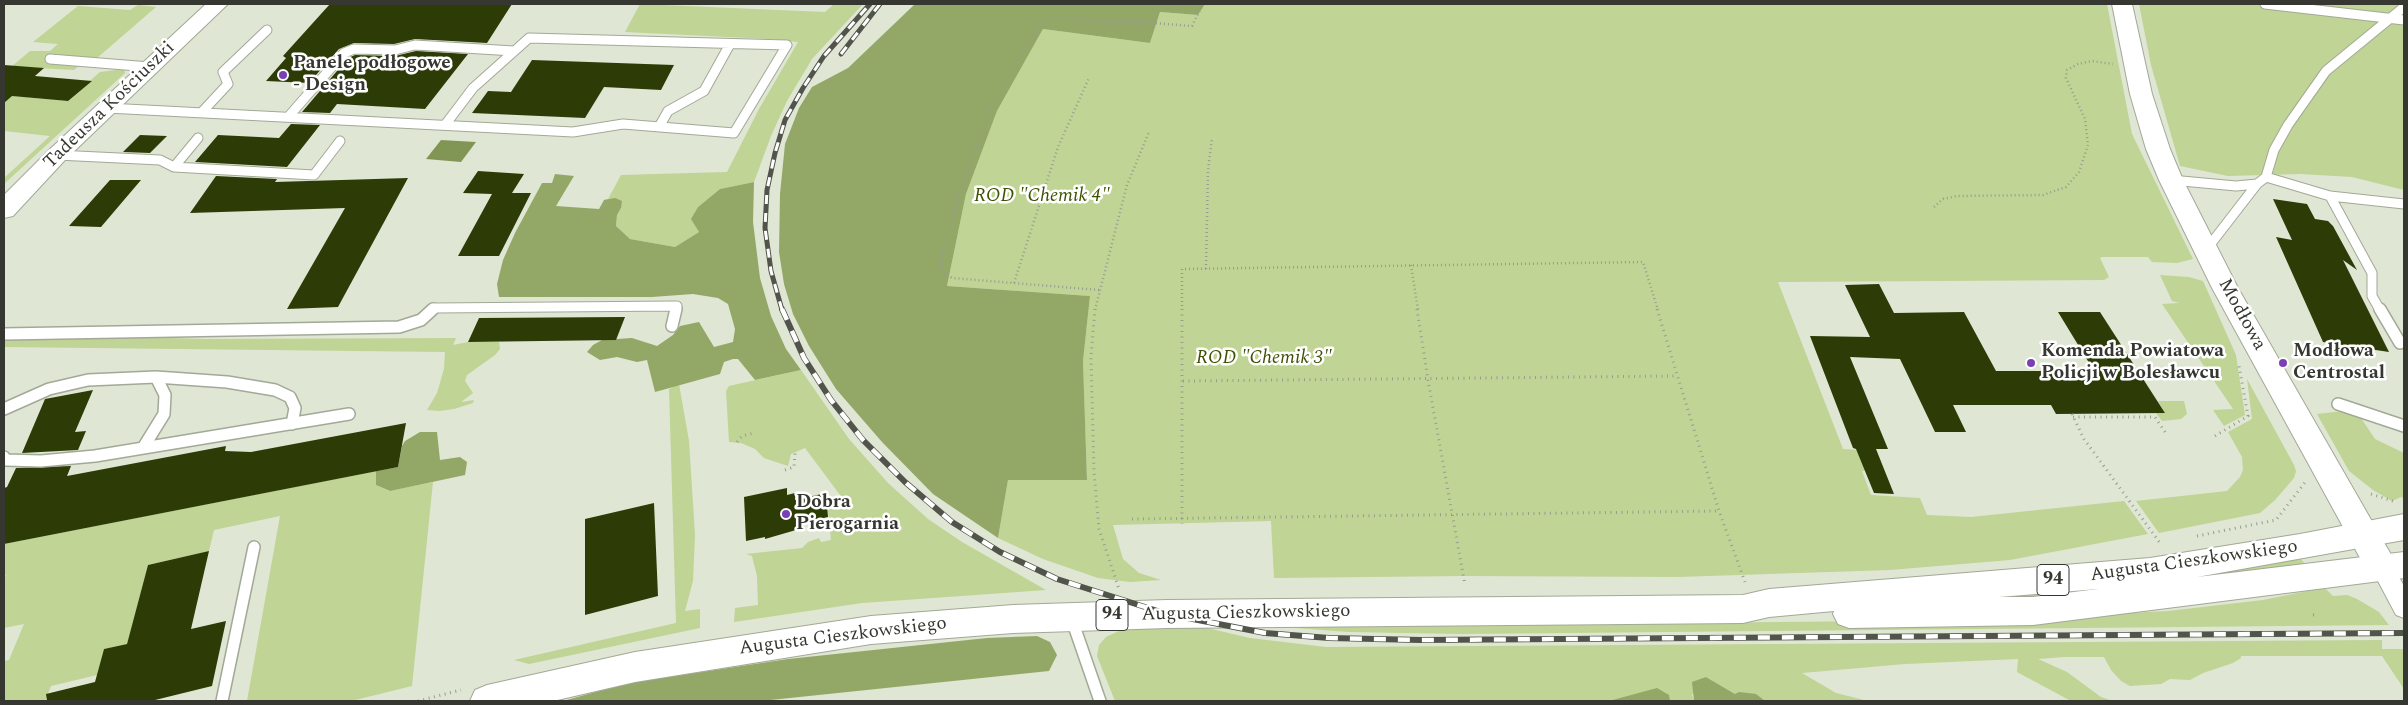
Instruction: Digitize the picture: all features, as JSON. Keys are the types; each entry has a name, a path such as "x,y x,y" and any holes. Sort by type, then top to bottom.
{"main road":[{"name":"Tadeusza Kościuszki","path":"4,210 57,155 218,4"},
{"name":"Modłowa","path":"2122,4 2144,103 2158,149 2171,180 2206,250 2362,535 2393,566"},
{"name":"Augusta Cieszkowskiego","path":"488,701 635,667 861,632 1013,619 1128,615 1745,598 1769,603 2150,570 2292,549 2404,527"},
{"name":"Augusta Cieszkowskiego","path":"1745,598 1774,614 2033,611 2393,566"}],"street":[{"name":"Modłowa","path":"2393,566 2404,608"}],"lane":[{"path":"2264,4 2404,20"},
{"path":"2206,250 2257,184 2266,178 2274,150 2288,124 2313,88 2337,60 2404,6"},
{"path":"202,112 228,84 223,72 267,30"},
{"path":"107,108 573,132 602,129 623,124 734,133 787,45 528,38 473,88 445,125"},
{"path":"659,127 668,111 704,91 730,44"},
{"path":"289,116 344,53 354,49 396,50 415,45 514,51"},
{"path":"50,59 150,67"},
{"path":"174,167 198,138"},
{"path":"57,155 160,160 174,167 314,175 340,141"},
{"path":"2266,178 2330,196 2404,204"},
{"path":"2171,180 2236,186 2257,184"},
{"path":"2330,196 2372,273 2372,296 2400,343"},
{"path":"4,334 399,327 421,320 434,308 677,306 672,326"},
{"path":"4,409 49,389 88,380 156,377 227,382 275,390 290,397 295,408 292,424"},
{"path":"143,448 164,414 165,395 156,377"},
{"path":"2338,404 2404,426"},
{"path":"4,457 6,460 41,461 95,456 349,414"},
{"path":"222,701 254,547"},
{"path":"1071,617 1100,701"}],"path":[{"path":"1099,290 952,278 941,270 942,257 960,192 990,111 1007,83 1010,66 1032,40 1039,26 1050,18 1063,16 1100,22 1126,21 1192,26 1203,4"},
{"path":"1934,206 1943,199 1957,196 2043,196 2066,187 2079,172 2088,145 2085,119 2066,78 2067,70 2078,64 2092,61 2136,67"},
{"path":"1014,283 1058,147 1089,78"},
{"path":"1128,615 1099,529 1094,472 1091,357 1093,316 1099,290 1127,185 1149,132"},
{"path":"1206,269 1208,170 1212,138"},
{"path":"1182,524 1182,269 1643,262 1745,598"},
{"path":"1411,265 1428,380 1467,593"},
{"path":"2215,436 2248,416 2238,358"},
{"path":"1183,381 1677,376"},
{"path":"2160,543 2084,439 2073,415 2155,417 2165,432"},
{"path":"737,442 742,436 754,433"},
{"path":"785,470 794,467 795,453"},
{"path":"2369,493 2404,504"},
{"path":"1132,519 1719,511"},
{"path":"2313,614 2318,614"}],"green space":[{"path":"640,4 825,12 834,4 863,4 812,59 787,101 771,136 754,182 720,189 698,207 692,219 699,232 675,247 630,239 616,226 617,215 621,208 604,200 608,199 621,175 727,172 759,109 798,42 625,32"},
{"path":"1205,4 2107,4 2132,134 2193,259 2177,263 2152,262 2148,257 2102,257 2100,258 2109,277 2104,280 1778,282 1843,449 1859,450 1867,470 1862,471 1871,495 1920,498 1927,515 1971,517 2124,501 2148,534 2010,560 1890,570 1678,577 1464,576 1274,578 1271,521 1113,525 1123,559 1139,573 1161,580 1130,582 1098,578 1043,559 998,538 1008,480 1087,480 1083,361 1090,296 947,286 966,194 997,111 1043,29 1150,43 1160,12 1198,15"},
{"path":"2139,4 2404,4 2404,190 2352,177 2300,174 2228,176 2180,166 2151,65"},
{"path":"138,5 156,7 97,58 89,57 74,70 21,67 4,81 4,73 30,51 50,51 58,44 33,42 78,6 130,10"},
{"path":"124,69 125,73 4,184 4,178 50,136 4,131 4,95 67,101 100,72"},
{"path":"2160,275 2189,277 2203,281 2236,355 2245,415 2224,426 2213,410 2233,409 2162,304 2179,303 2172,301"},
{"path":"67,335 206,339 456,338 453,345 468,342 499,342 500,349 495,355 467,375 465,381 473,393 461,402 474,400 473,403 439,411 427,410 437,393 444,369 445,352 4,347 4,337"},
{"path":"801,370 849,439 888,483 928,519 962,542 1046,590 862,603 734,622 735,608 758,605 757,576 752,556 746,554 802,548 808,542 819,538 821,542 831,540 828,510 846,503 805,448 791,454 788,466 764,458 755,449 741,443 729,442 726,391 729,386"},
{"path":"2247,379 2294,465 2296,471 2294,478 2275,500 2260,513 2159,533 2136,501 2227,491 2240,477 2243,470 2242,457 2228,432 2252,419"},
{"path":"679,384 689,441 695,535 693,581 685,611 700,609 700,628 529,664 514,660 676,623 669,389"},
{"path":"2158,401 2184,401 2187,414 2181,419 2162,421 2156,413 2165,413"},
{"path":"2343,411 2357,412 2375,439 2404,453 2404,498 2401,497 2392,501 2373,490 2349,471 2317,414"},
{"path":"376,471 376,485 389,491 433,482 412,686 351,701 247,701 280,516 214,530 209,551 148,565 127,644 104,649 97,675 51,686 45,701 4,701 4,661 9,660 24,624 4,628 4,580 6,575 4,575 4,544"},
{"path":"2300,558 2305,564 2046,601 1978,599"},
{"path":"2317,589 2326,589 2333,596 2347,595 2357,599 2379,612 2389,625 1462,634 1349,632 1282,627 1980,620 2168,611 2263,600"},
{"path":"1207,628 1250,638 1326,647 2382,640 2382,649 2404,649 2404,689 2382,656 2241,656 2241,658 2233,663 2203,673 2190,680 2170,679 2161,684 2130,686 2121,681 2111,670 2104,657 2064,657 2038,659 2067,672 2101,697 2113,701 2071,701 2017,672 2018,659 1905,664 1802,673 1836,693 1868,701 1765,701 1735,694 1706,677 1692,695 1694,701 1115,701 1097,656 1099,645 1106,637 1119,631 1132,629"}],"shaded area":[{"path":"915,4 1205,4 1198,15 1160,12 1150,43 1043,29 997,111 966,194 947,286 1090,296 1083,361 1087,480 1008,480 998,538 933,494 882,442 836,389 809,346 793,314 784,284 779,252 780,194 785,144 799,108 812,87 848,68"},
{"path":"441,140 476,142 461,162 426,159"},
{"path":"555,174 574,176 556,206 599,209 604,200 615,198 622,201 617,215 616,226 630,239 675,247 699,232 691,219 698,207 720,189 754,182 753,222 760,278 771,316 786,349 801,370 755,380 738,359 733,359 724,362 720,374 655,392 647,360 637,362 617,357 600,360 587,352 593,345 602,340 632,338 657,346 673,335 680,326 699,322 714,347 733,342 735,329 728,304 718,298 693,294 652,297 499,297 497,284 503,260 515,233 542,183 552,183"},
{"path":"420,432 437,432 440,460 460,457 467,462 465,475 390,491 376,485 376,471 398,467 402,446 405,441"},
{"path":"1037,636 1050,642 1057,655 1049,671 761,701 563,701 628,683 788,659 987,638"},
{"path":"1706,677 1735,694 1739,692 1756,694 1765,701 1694,701 1692,682"},
{"path":"1657,688 1669,695 1670,701 1609,701"}],"building":[{"path":"330,4 512,4 487,43 415,39 394,44 354,43 339,49 309,83 266,81 286,58 283,56"},
{"path":"416,51 468,54 425,109 337,104 330,113 302,112 348,58 355,55 395,56"},
{"path":"532,60 674,65 661,90 604,87 585,118 472,113 488,91 511,92"},
{"path":"4,65 44,68 35,76 92,81 68,101 12,96 4,103"},
{"path":"291,124 320,125 287,167 195,162 218,135 279,138"},
{"path":"140,135 167,136 150,153 123,152"},
{"path":"478,171 524,174 512,193 531,193 499,256 458,256 492,194 463,193"},
{"path":"216,176 277,179 275,182 408,178 338,307 287,309 345,208 190,213"},
{"path":"110,180 141,180 101,227 69,226"},
{"path":"2273,199 2307,204 2315,219 2328,221 2333,226 2357,270 2343,260 2389,352 2323,342 2276,237 2292,240"},
{"path":"1879,284 1894,313 1964,312 1996,371 2094,371 2058,312 2100,312 2165,413 2056,414 2051,405 1953,405 1966,432 1935,432 1900,359 1850,357 1888,449 1876,449 1894,494 1874,493 1856,449 1853,448 1810,336 1870,337 1845,285"},
{"path":"625,317 616,340 468,342 479,318"},
{"path":"93,390 75,432 86,431 78,450 22,453 45,399"},
{"path":"406,423 398,467 4,544 4,488 7,487 16,468 71,466 67,476 226,446 225,451 251,452"},
{"name":"Dobra Pierogarnia","path":"787,488 787,495 795,493 795,500 826,493 828,517 796,524 796,530 765,539 765,537 746,541 744,497"},
{"path":"654,503 658,596 585,615 585,519"},
{"path":"209,551 191,629 226,621 212,686 151,701 47,701 46,694 95,682 104,649 127,644 148,565"}],"railway":[{"path":"782,310 771,271 765,228 767,190 775,153 785,120 803,88 824,56 870,4"},
{"path":"841,54 880,4"},
{"path":"782,309 804,358 831,400 863,440 905,482 952,522 1000,552 1057,579 1167,614 1265,633 1329,638 1421,640 2404,633"}],"place":[{"name":"Panele podłogowe - Design","path":"283,75"},
{"name":"Komenda Powiatowa Policji w Bolesławcu","path":"2031,363"},
{"name":"Modłowa Centrostal","path":"2283,363"},
{"name":"Dobra Pierogarnia","path":"786,514"}],"park label":[{"name":"ROD \"Chemik 4\"","path":"1042,197"},
{"name":"ROD \"Chemik 3\"","path":"1264,359"}]}
